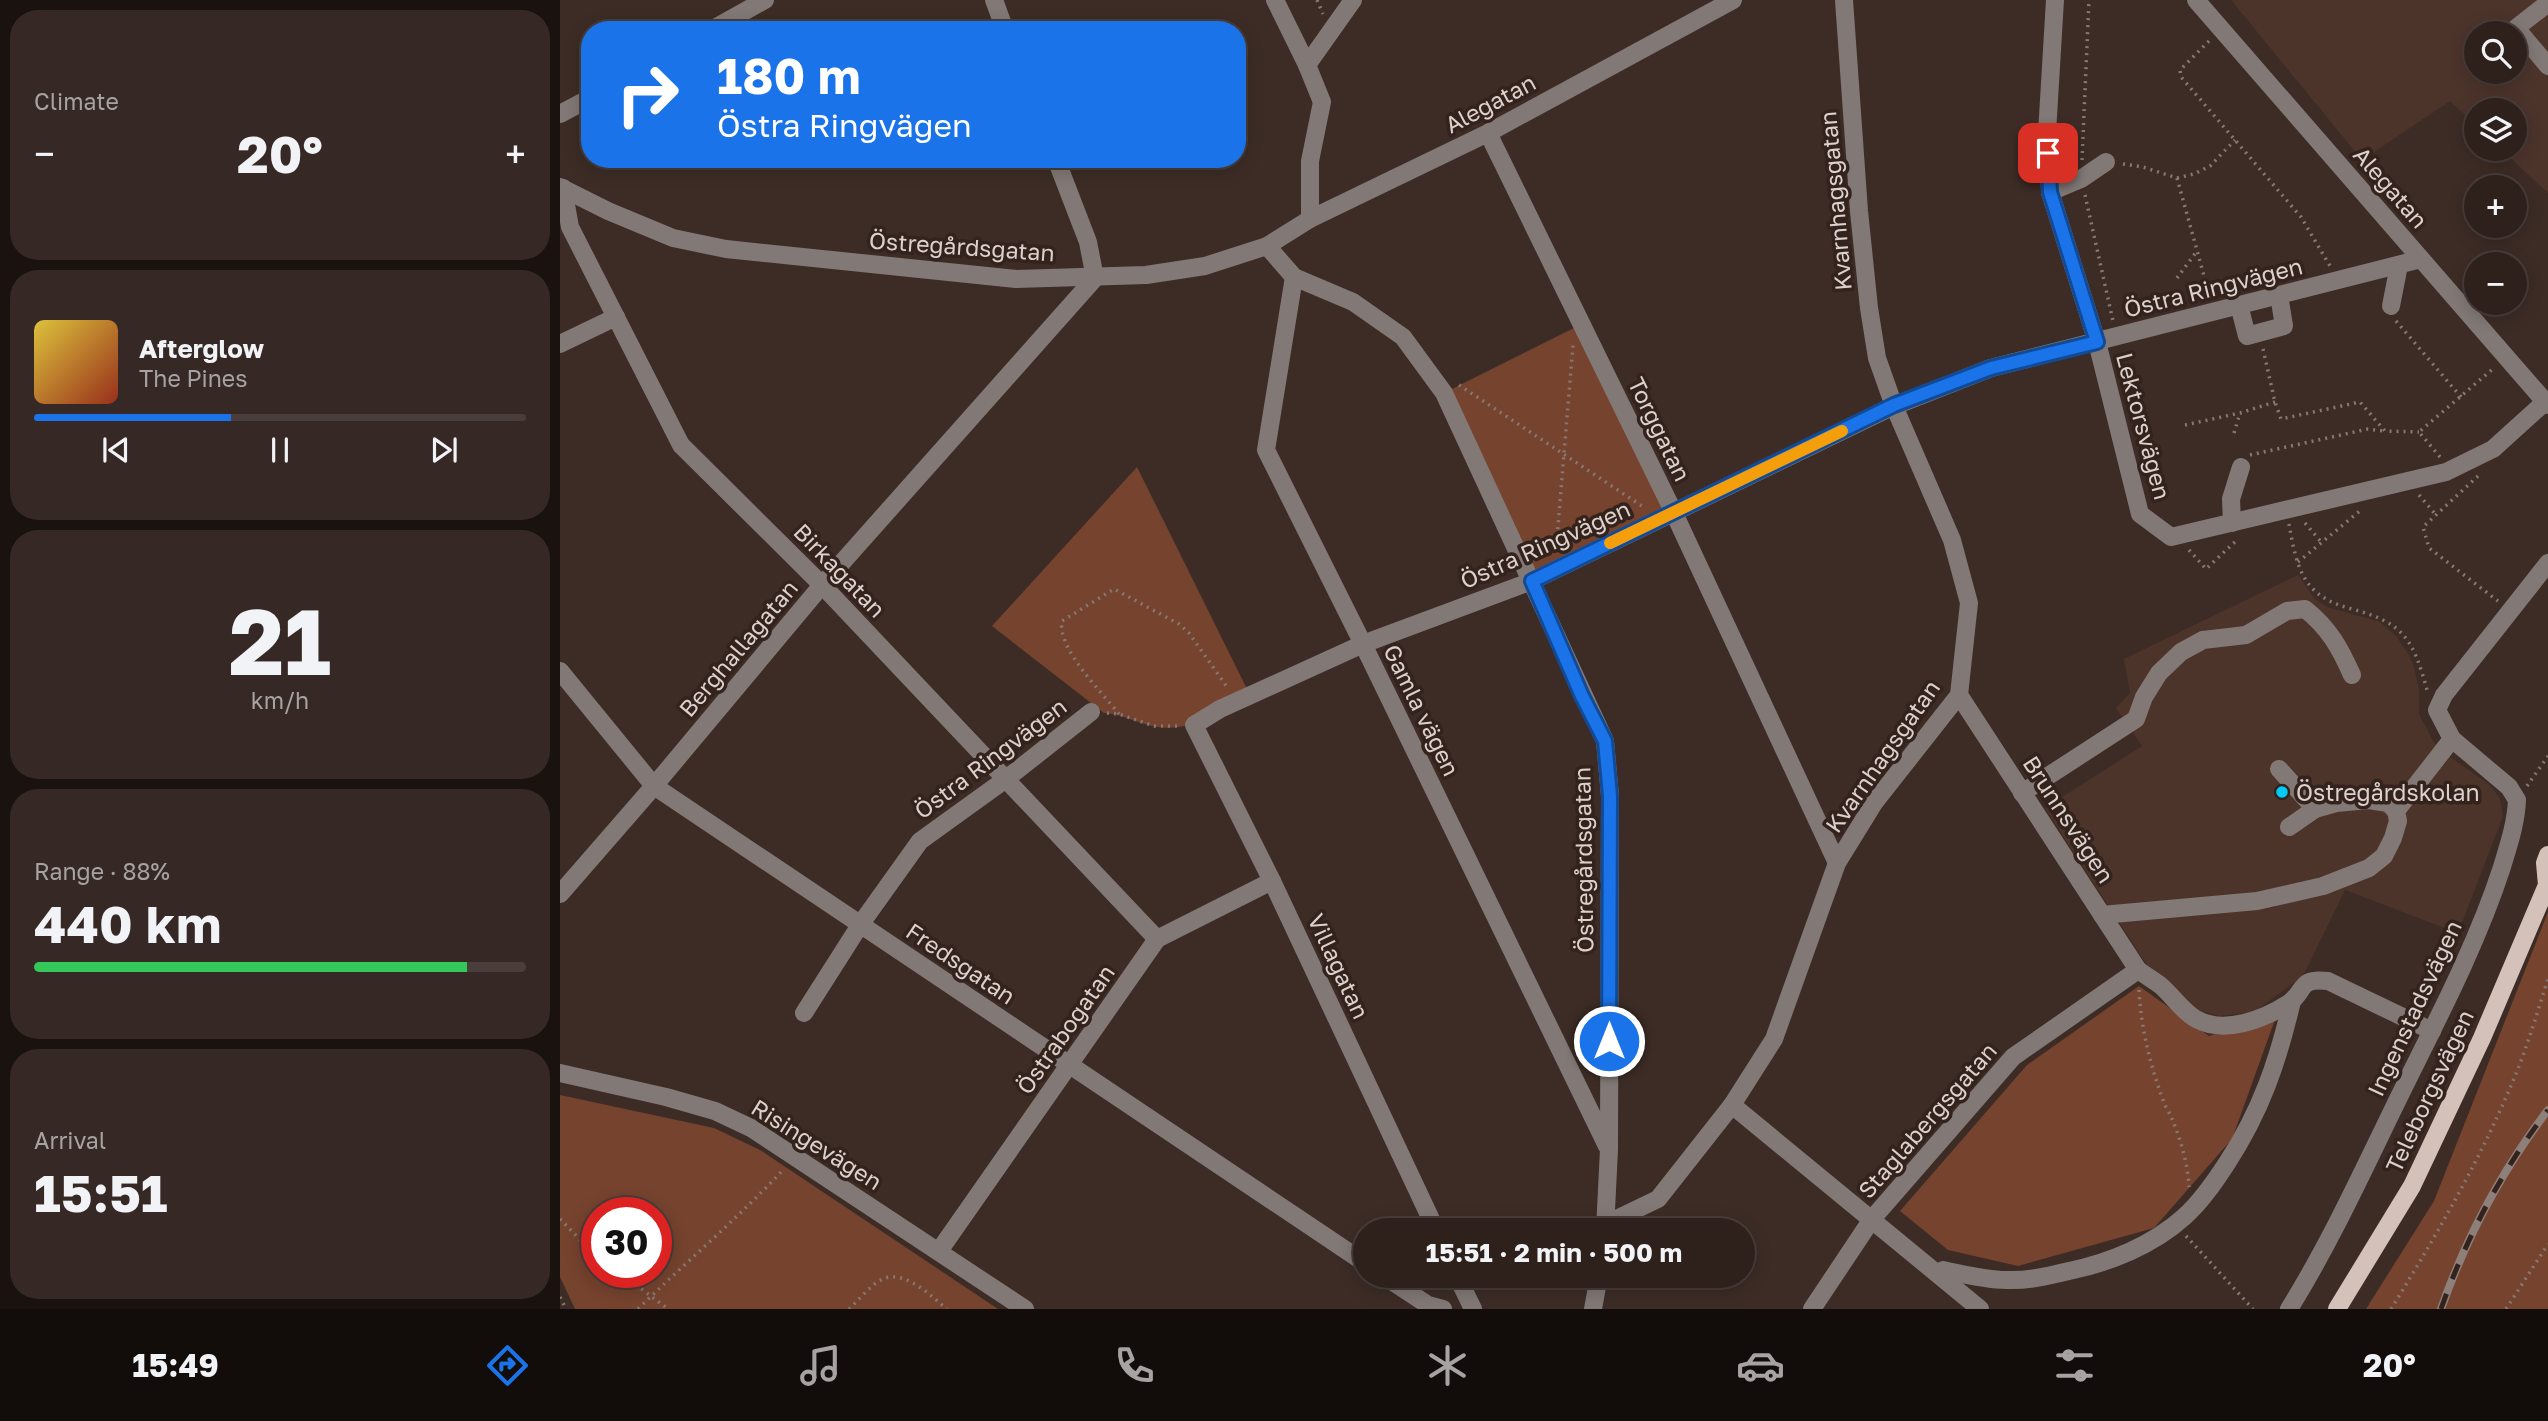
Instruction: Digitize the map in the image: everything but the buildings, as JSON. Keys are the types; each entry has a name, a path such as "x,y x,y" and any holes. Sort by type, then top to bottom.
{"main road":[{"name":"Teleborgsvägen","path":"2337,1309 2412,1186 2482,1038 2547,884 2545,863 2548,855"}],"street":[{"path":"727,21 765,0"},
{"path":"994,0 1002,21"},
{"path":"1275,0 1322,102 1310,161 1310,219"},
{"path":"1307,65 1353,0"},
{"name":"Kvarnhagsgatan","path":"1623,1218 1658,1199 1732,1105 1774,1039 1837,863 1874,803 1959,695 1969,603 1952,540 1894,405 1878,358 1869,309 1844,0"},
{"name":"Lektorsvägen","path":"2054,0 2047,133 2050,192 2097,342 2140,513 2171,537 2176,536"},
{"name":"Alegatan","path":"2196,0 2547,403"},
{"name":"Alegatan","path":"1268,246 1310,219 1488,133 1728,1"},
{"path":"2548,3 2516,28 2548,66"},
{"path":"560,114 581,102"},
{"name":"Torggatan","path":"1488,133 1668,516 1837,863"},
{"path":"2050,192 2081,179 2106,162"},
{"path":"1059,168 1088,242 1095,278"},
{"name":"Östregårdsgatan","path":"562,188 673,238 726,249 1016,279 1146,275 1205,266 1268,246 1294,277 1353,302 1403,337 1444,393 1605,741 1610,796 1606,1218"},
{"name":"Birkagatan","path":"562,188 569,227 681,445 822,585 1157,939"},
{"name":"Östra Ringvägen","path":"1194,725 1237,701 1363,644 1532,581 1894,405 1991,368 2421,259"},
{"path":"2391,306 2399,265"},
{"name":"Gamla vägen","path":"1294,277 1266,450 1609,1149"},
{"name":"Berghallagatan","path":"560,894 822,585 1095,278"},
{"path":"2239,305 2247,336 2259,334 2284,326 2279,295"},
{"path":"560,344 616,317"},
{"path":"2176,536 2389,487 2450,470 2493,449 2547,403"},
{"path":"2232,523 2231,499 2241,467"},
{"path":"2517,800 2509,787 2452,738 2437,710 2444,695 2548,563"},
{"path":"2022,793 2136,719 2144,697 2159,673 2181,652 2203,640 2246,635 2287,611 2305,609 2334,637 2352,675"},
{"name":"Fredsgatan","path":"560,671 654,786 1353,1255"},
{"name":"Brunnsvägen","path":"1959,695 2138,970"},
{"name":"Östra Ringvägen","path":"804,1013 860,925 920,841 1006,779 1091,712"},
{"name":"Villagatan","path":"1194,725 1272,881 1430,1218"},
{"path":"2396,811 2452,738"},
{"path":"2278,769 2315,809"},
{"path":"2102,915 2257,901 2323,886 2369,869 2384,856 2398,821 2396,811 2388,803 2369,800 2336,803 2315,809 2289,827"},
{"name":"Ingenstadsvägen","path":"2288,1309 2309,1277 2334,1228 2432,1031 2490,904 2513,832 2517,800"},
{"name":"Östrabogatan","path":"939,1251 1157,939 1272,881"},
{"path":"2138,970 2161,986 2196,1019 2215,1025 2254,1021 2292,1001"},
{"name":"Staglabergsgatan","path":"1812,1309 1872,1219 2013,1058 2138,970"},
{"path":"1939,1274 1943,1270 2003,1280 2031,1280 2114,1258 2155,1238 2175,1224 2215,1181 2242,1140 2263,1099 2281,1047 2292,1001 2301,987 2310,981 2328,981 2432,1031"},
{"name":"Risingevägen","path":"560,1073 715,1111 751,1128 1025,1309"},
{"path":"1732,1105 1980,1309"},
{"path":"1402,1288 1428,1305 1443,1309"},
{"path":"1463,1288 1473,1309"},
{"path":"1593,1309 1597,1288"}],"path":[{"path":"2222,30 2185,62 2180,70 2181,77 2301,217 2337,280"},
{"path":"2106,162 2143,167 2177,178 2210,166 2235,140"},
{"path":"2177,178 2214,312"},
{"path":"2176,278 2197,251"},
{"path":"2391,306 2396,322 2461,397"},
{"path":"2259,334 2281,419 2360,402 2385,431"},
{"path":"1555,570 1573,341"},
{"path":"2241,467 2248,456 2368,429 2419,432 2506,358"},
{"path":"1437,383 1461,385 1564,455 1668,516"},
{"path":"2185,425 2240,414 2275,402"},
{"path":"2234,433 2240,414"},
{"path":"2419,432 2450,470"},
{"path":"2479,456 2483,469 2474,482 2423,527 2428,548 2511,611"},
{"path":"2408,482 2436,515"},
{"path":"2298,562 2389,487"},
{"path":"2290,510 2322,542"},
{"path":"2290,510 2298,562 2312,588 2324,598 2385,619 2399,629 2417,656 2427,691 2437,710"},
{"path":"2176,536 2206,569 2265,515"},
{"path":"1119,714 1077,662 1066,646 1060,630 1062,621 1114,589 1180,624 1237,701"},
{"name":"Östra Ringvägen","path":"1091,712 1119,714 1154,726 1194,725"},
{"path":"2517,800 2548,756"},
{"path":"2138,970 2145,1042 2189,1174 2190,1210"},
{"path":"2391,1309 2452,1204 2500,1112 2515,1077 2548,979"},
{"path":"638,1309 672,1275 704,1250 796,1157"},
{"path":"560,1219 581,1241"},
{"path":"2175,1224 2253,1309"},
{"path":"2506,1309 2548,1244"},
{"path":"849,1309 882,1279 891,1276 905,1279 947,1309"},
{"path":"641,1288 668,1309"},
{"path":"560,1297 566,1309"}],"shaded area":[{"path":"2231,0 2548,0 2548,193 2514,161 2527,161 2527,98 2464,98 2464,114 2450,101 2362,160"},
{"path":"1582,324 1674,513 1532,581 1444,393"},
{"path":"1137,467 1250,695 1203,720 1178,727 1152,726 1104,713 992,626"},
{"name":"Östregårdskolan","path":"2298,575 2315,599 2327,607 2380,622 2396,636 2414,667 2419,690 2419,714 2432,739 2439,749 2490,785 2500,799 2503,816 2458,933 2345,890 2303,976 2254,1012 2219,1016 2190,1008 2148,967 2045,808 2142,746 2116,708 2130,693 2124,659"},
{"path":"2548,912 2548,1309 2366,1309 2434,1201"},
{"path":"2139,986 2209,1036 2277,1014 2232,1139 2154,1228 2018,1266 1948,1250 1900,1211 2027,1065"},
{"path":"560,1095 714,1128 760,1150 998,1309 575,1309 560,1277"}],"railway":[{"path":"2441,1309 2462,1256 2487,1205 2515,1156 2548,1110"}],"slow traffic":[{"path":"1610,543 1842,431"}],"place":[{"name":"Östregårdskolan","path":"2282,792"}],"route":[{"path":"1609,1041 1610,796 1605,741 1582,696 1532,581 1894,405 1991,368 2097,342 2050,192 2048,153"}]}
